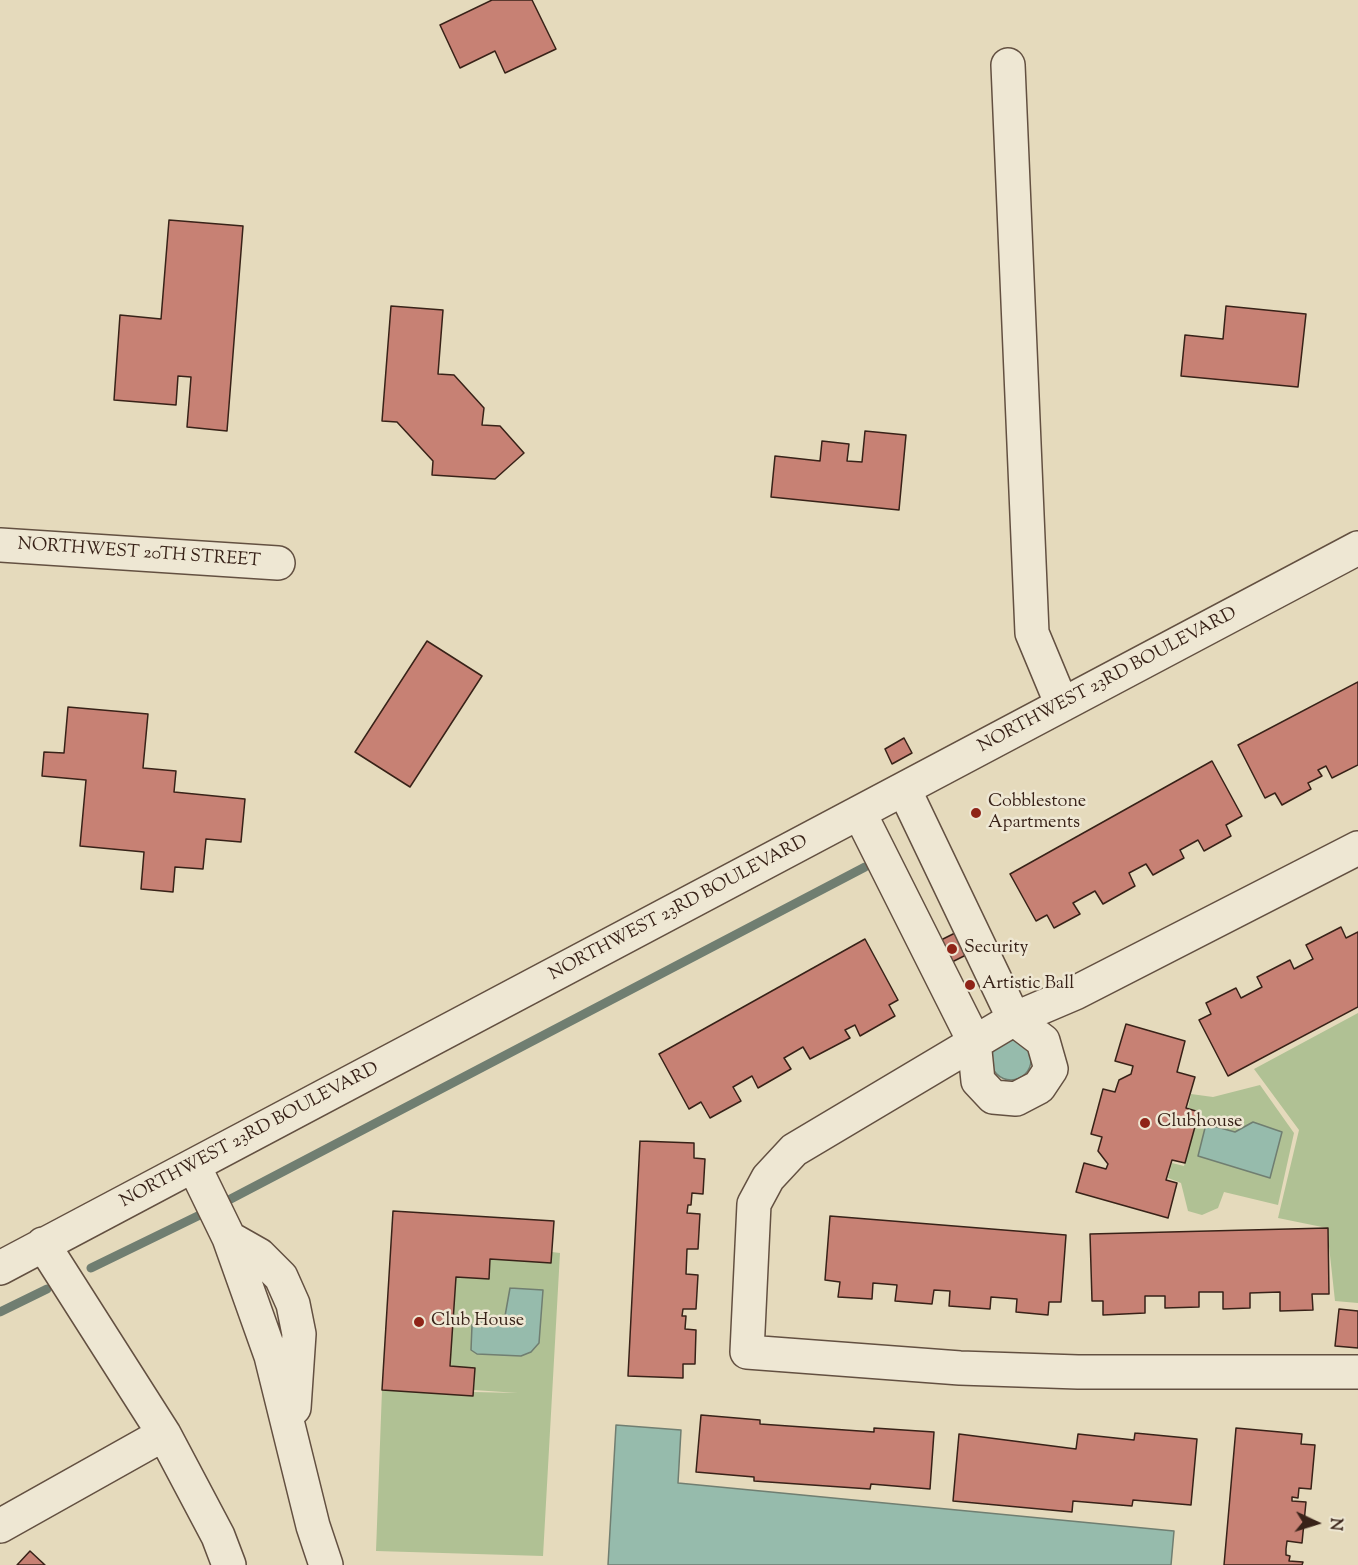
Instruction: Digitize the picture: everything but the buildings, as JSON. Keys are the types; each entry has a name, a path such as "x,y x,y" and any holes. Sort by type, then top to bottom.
{"street":[{"path":"1008,65 1032,633 1062,705"},
{"name":"NORTHWEST 20TH STREET","path":"0,545 278,562"},
{"name":"NORTHWEST 23RD BOULEVARD","path":"0,1268 1358,548"},
{"path":"860,814 974,1041 978,1081 993,1096 1016,1099 1039,1087 1051,1069 1043,1041 1014,1019 904,789"},
{"path":"1358,848 1075,993 1014,1019 794,1150 768,1178 754,1204 747,1352 960,1368 1066,1372 1358,1372"},
{"path":"194,1166 230,1238 271,1356 313,1526 326,1565"},
{"path":"43,1244 165,1434 218,1536 229,1565"},
{"path":"0,1526 165,1434"}],"shaded area":[{"path":"1358,1013 1358,1303 1335,1301 1327,1228 1278,1218 1299,1130 1254,1069"},
{"path":"1011,1040 1025,1046 1031,1060 1025,1074 1011,1080 997,1074 991,1060 997,1046"},
{"path":"1260,1085 1294,1133 1278,1205 1224,1192 1218,1208 1202,1215 1188,1211 1181,1183 1168,1178 1172,1163 1184,1166 1198,1111 1188,1108 1191,1094 1213,1097"},
{"path":"1253,1122 1282,1132 1270,1178 1198,1156 1206,1124 1235,1132"},
{"path":"552,1252 560,1253 543,1556 376,1551 382,1390 518,1393 474,1390 475,1368 450,1366 456,1277 488,1279 490,1259 551,1263"},
{"path":"510,1288 543,1290 539,1343 531,1352 521,1356 477,1354 471,1350 472,1325 477,1322 501,1321 505,1316"},
{"path":"616,1425 681,1430 678,1483 1174,1531 1171,1565 608,1565"}],"waterway":[{"path":"223,1203 865,867"},
{"path":"91,1268 206,1212"},
{"path":"0,1312 47,1289"}],"place":[{"name":"Cobblestone Apartments","path":"976,813"},
{"name":"Security","path":"952,949"},
{"name":"Artistic Ball","path":"970,985"},
{"name":"Clubhouse","path":"1145,1123"},
{"name":"Club House","path":"419,1322"}]}
